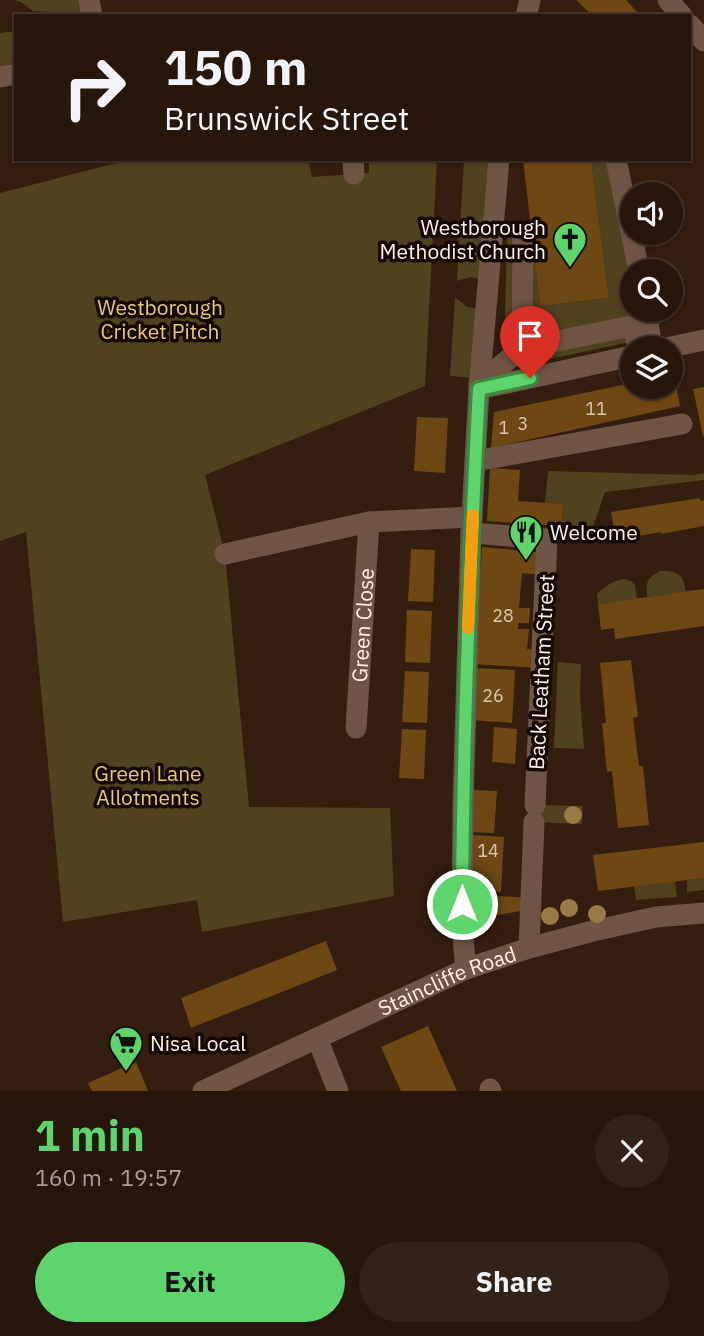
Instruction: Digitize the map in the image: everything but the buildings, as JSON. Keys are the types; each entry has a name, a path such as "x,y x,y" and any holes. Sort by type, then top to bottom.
{"street":[{"path":"668,0 680,14"},
{"path":"691,25 704,41"},
{"path":"466,968 462,929 463,805 472,525 479,387 499,161"},
{"path":"616,161 637,259"},
{"path":"522,348 523,232"},
{"path":"479,387 522,348 632,326 635,336"},
{"path":"683,344 704,340"},
{"path":"479,387 620,358"},
{"path":"475,461 682,424"},
{"path":"225,554 369,522 472,525"},
{"name":"Green Close","path":"356,728 369,522"},
{"name":"Back Leatham Street","path":"472,525 547,539 529,948"},
{"name":"Staincliffe Road","path":"203,1091 466,968 529,948 656,917 704,913"},
{"path":"317,1038 338,1091"}],"green space":[{"path":"14,0 81,0 84,14 33,11"},
{"path":"14,31 14,63 0,67 0,33"},
{"path":"124,161 308,161 312,177 369,173 369,161 437,161 425,386 205,475 225,554 249,807 390,808 394,896 202,932 197,900 63,922 26,532 0,541 0,193"},
{"path":"464,161 493,161 484,280 470,277 457,281"},
{"path":"591,161 608,161 620,218 620,245 625,245 628,259 620,259 620,322 640,322 643,336 620,336 620,344 516,366 504,352 507,238 533,239 540,306 609,298"},
{"path":"455,297 467,307 481,309 475,378 450,376"},
{"path":"548,471 693,475 704,473 704,480 605,492 593,527 562,526 563,505 545,503"},
{"path":"660,571 679,574 686,592 647,597 648,581"},
{"path":"623,579 635,585 637,599 598,604 597,594 609,584"},
{"path":"558,662 581,664 580,698 584,749 554,748"},
{"path":"535,805 583,806 582,824 534,822"},
{"path":"704,878 704,890 687,892 687,880"},
{"path":"675,881 677,897 636,900 634,886"}],"slow traffic":[{"path":"468,628 473,515"}],"place":[{"name":"Westborough Methodist Church","path":"570,269"},
{"name":"Welcome","path":"526,562"},
{"name":"Nisa Local","path":"126,1073"}],"route":[{"path":"462,904 471,533 479,389 530,378"}],"park label":[{"name":"Westborough Cricket Pitch","path":"160,319"},
{"name":"Green Lane Allotments","path":"148,785"}]}
